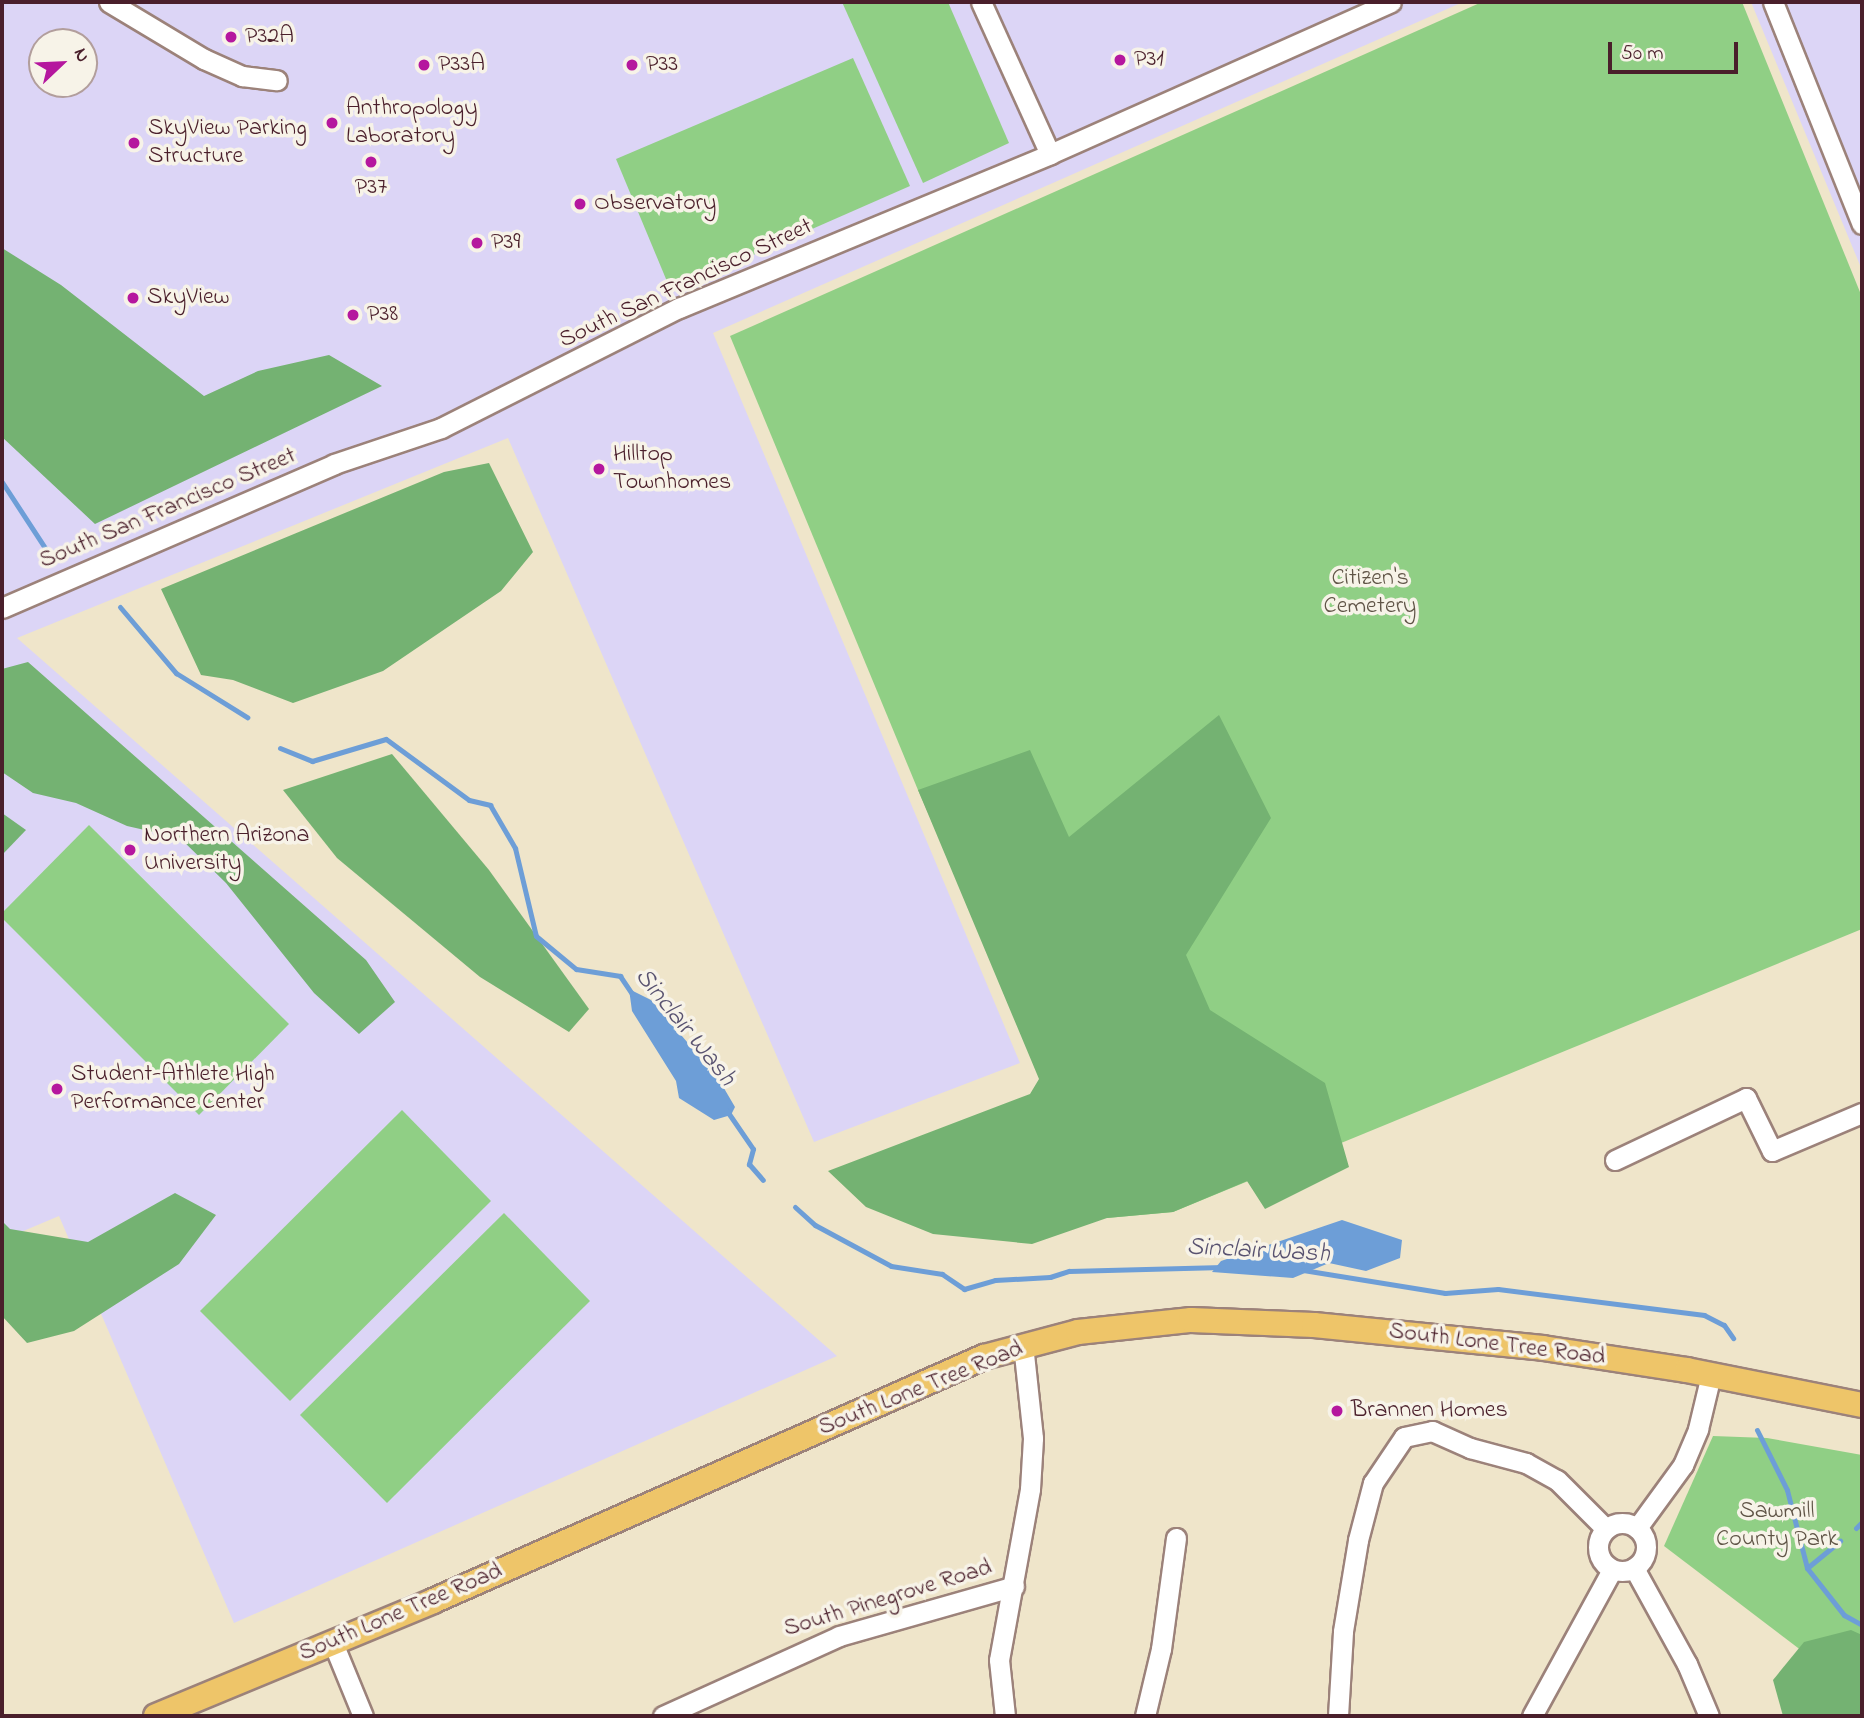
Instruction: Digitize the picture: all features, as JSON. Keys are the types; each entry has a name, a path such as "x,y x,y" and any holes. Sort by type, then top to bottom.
{"main road":[{"name":"South Lone Tree Road","path":"156,1716 332,1643 984,1357 1023,1345 1143,1323 1243,1319 1543,1348 1712,1375 1862,1405"}],"street":[{"path":"109,2 204,59 242,76 277,80"},
{"path":"981,2 1050,154"},
{"name":"South San Francisco Street","path":"2,608 334,464 442,428 679,309 1050,154 1391,2"},
{"path":"1773,2 1862,224"},
{"path":"1615,1160 1746,1098 1772,1151 1862,1113"},
{"path":"1005,1716 999,1660 1014,1586 1033,1438 1023,1345"},
{"path":"1637,1528 1683,1465 1698,1429 1712,1375"},
{"path":"1338,1716 1343,1631 1357,1540 1373,1483 1404,1437 1432,1431 1470,1448 1527,1463 1557,1480 1606,1529"},
{"path":"1625,1522 1637,1528 1645,1537 1647,1553 1634,1568 1612,1570 1597,1546 1606,1529 1625,1522"},
{"path":"1145,1716 1161,1649 1176,1538"},
{"path":"1634,1568 1687,1664 1709,1716"},
{"path":"1532,1716 1612,1570"},
{"name":"South Pinegrove Road","path":"663,1716 839,1636 1014,1586"},
{"path":"332,1643 363,1716"}],"shaded area":[{"name":"Northern Arizona University","path":"2,2 1463,2 713,333 1020,1063 814,1142 508,438 17,638 837,1356 234,1623 59,1216 2,1240"},
{"path":"1751,2 1862,2 1862,270"}],"green space":[{"path":"842,2 948,2 1009,143 923,183"},
{"name":"Citizen's Cemetery","path":"1482,2 1742,2 1862,297 1862,929 1173,1212 1107,1218 918,790 730,336"},
{"path":"853,58 910,186 671,291 616,159"},
{"path":"2,248 61,285 204,396 258,371 329,355 382,386 95,524 2,437"},
{"path":"489,463 533,552 501,591 383,671 293,703 233,680 201,675 161,589 444,472"},
{"path":"28,662 366,960 395,1002 359,1034 314,993 226,883 180,838 127,826 76,803 33,793 2,772 2,669"},
{"path":"1219,715 1271,818 1186,955 1210,1010 1325,1083 1349,1167 1265,1209 1247,1181 1173,1212 1107,1218 1032,1244 933,1234 866,1207 828,1171 1030,1094 1039,1079 918,790 1030,750 1069,837"},
{"path":"392,754 489,870 589,1009 569,1032 480,977 337,858 283,790"},
{"path":"2,813 26,830 2,855"},
{"path":"89,825 289,1024 199,1115 2,918 2,913"},
{"path":"402,1110 491,1201 290,1401 200,1311"},
{"path":"175,1193 216,1215 179,1264 74,1331 27,1343 2,1316 2,1221 10,1229 88,1242"},
{"path":"504,1213 590,1301 387,1503 300,1415"},
{"name":"Sawmill County Park","path":"1713,1436 1767,1438 1862,1455 1862,1691 1852,1689 1664,1546"},
{"path":"1851,1630 1862,1635 1862,1716 1783,1716 1773,1680 1804,1642"}],"water":[{"path":"629,989 651,1000 718,1078 735,1107 731,1115 714,1120 679,1098 676,1081 632,1011"},
{"path":"1342,1220 1402,1240 1400,1258 1366,1271 1329,1263 1293,1278 1212,1272 1221,1261"}],"waterway":[{"name":"Sinclair Wash","path":"2,482 47,551"},
{"name":"Sinclair Wash","path":"120,607 176,673 247,717"},
{"name":"Sinclair Wash","path":"280,748 312,761 386,739 469,800 490,805 515,848 536,936 576,969 620,976 633,995"},
{"name":"Sinclair Wash","path":"727,1111 753,1149 749,1164 763,1180"},
{"name":"Sinclair Wash","path":"795,1207 815,1225 891,1266 942,1274 964,1289 995,1280 1050,1277 1069,1271 1223,1267"},
{"name":"Sinclair Wash","path":"1303,1270 1445,1293 1498,1289 1704,1315 1724,1325 1733,1338"},
{"name":"Sinclair Wash","path":"1757,1430 1787,1490 1807,1568 1844,1615 1862,1625"},
{"path":"1856,1528 1862,1522"},
{"path":"1807,1568 1840,1541"}],"place":[{"name":"P32A","path":"231,37"},
{"name":"P31","path":"1120,60"},
{"name":"P33A","path":"424,65"},
{"name":"P33","path":"632,65"},
{"name":"Anthropology Laboratory","path":"332,123"},
{"name":"SkyView Parking Structure","path":"134,143"},
{"name":"P37","path":"371,162"},
{"name":"Observatory","path":"580,204"},
{"name":"P39","path":"477,243"},
{"name":"SkyView","path":"133,298"},
{"name":"P38","path":"353,315"},
{"name":"Hilltop Townhomes","path":"599,469"},
{"name":"Northern Arizona University","path":"130,850"},
{"name":"Student-Athlete High Performance Center","path":"57,1089"},
{"name":"Brannen Homes","path":"1337,1411"}]}
